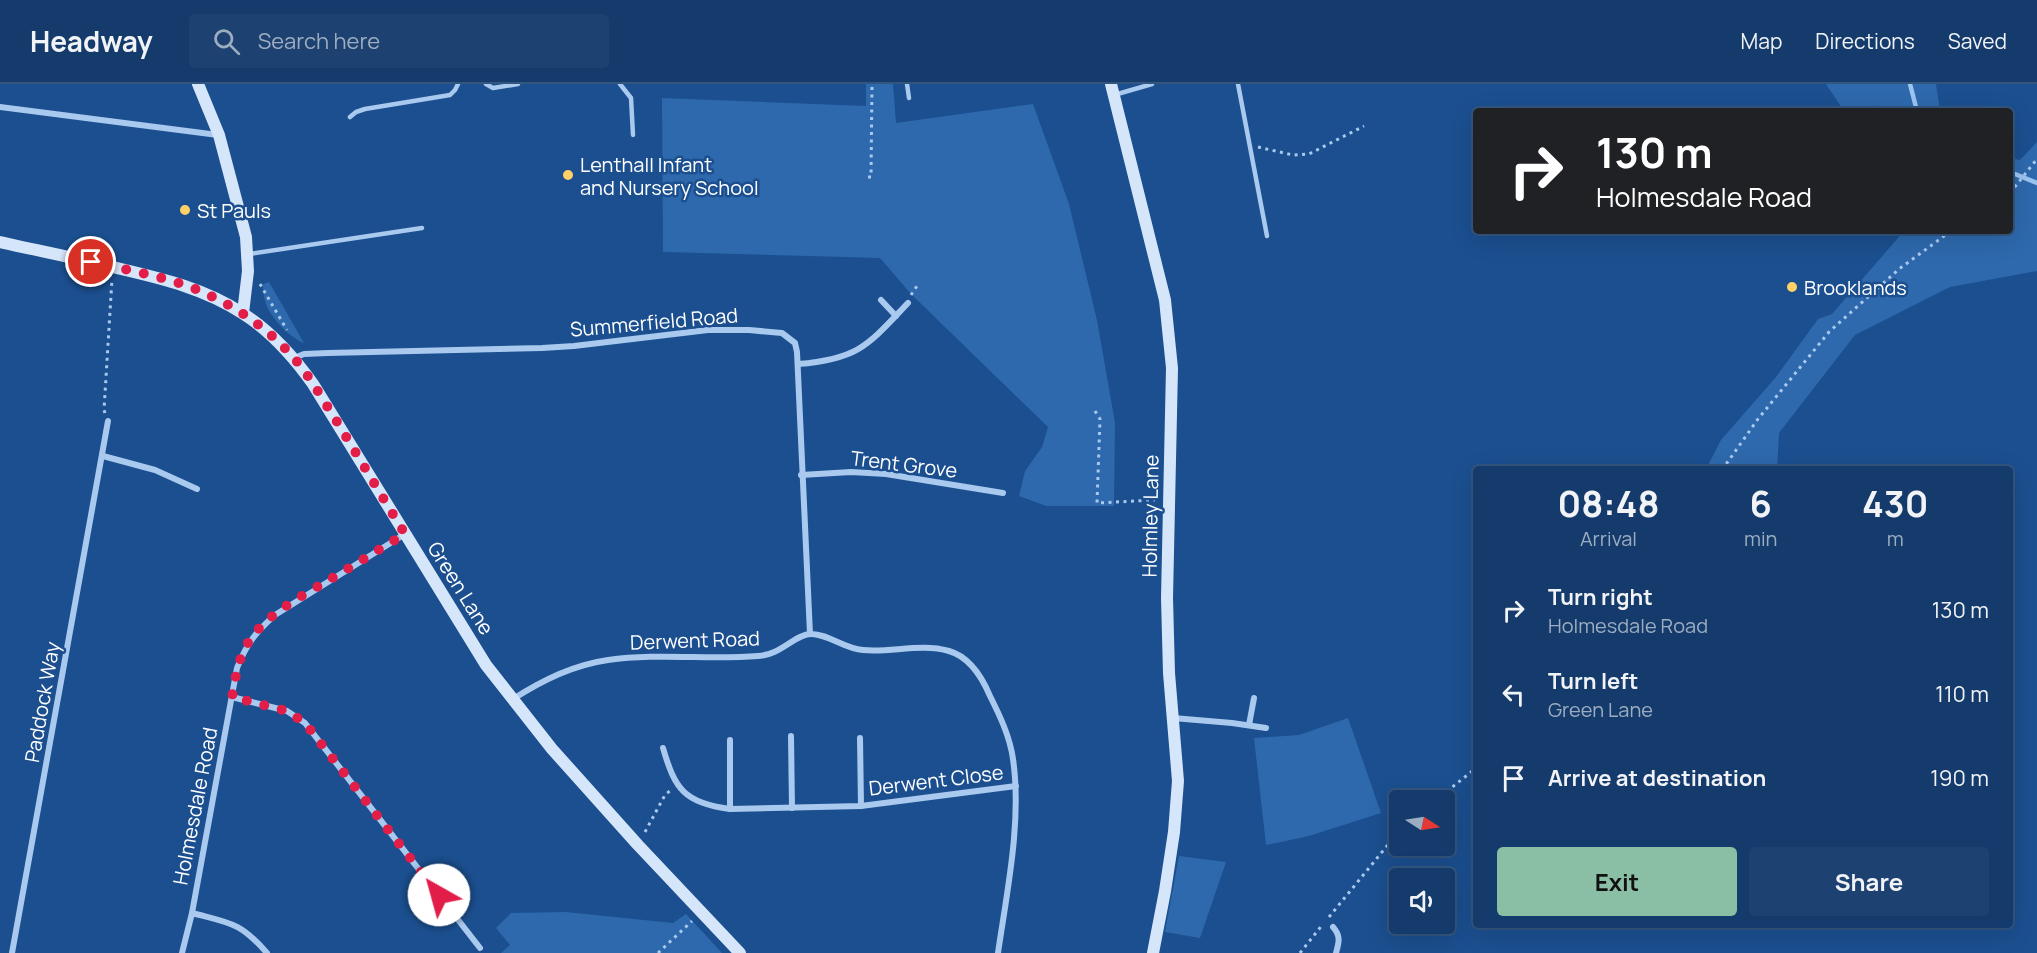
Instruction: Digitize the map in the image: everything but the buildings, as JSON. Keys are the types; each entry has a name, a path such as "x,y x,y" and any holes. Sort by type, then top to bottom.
{"main road":[{"path":"198,84 219,135 246,237 248,254 243,313"},
{"name":"Holmley Lane","path":"1112,89 1158,272 1169,329 1172,398 1167,608 1169,673 1177,760 1176,806 1165,891 1153,953"},
{"name":"Green Lane","path":"0,242 177,283 212,296 261,326 294,358 319,393 486,665 552,749 638,845 740,953"}],"street":[{"path":"0,107 219,135"},
{"path":"881,300 896,316"},
{"path":"798,364 826,362 857,351 870,342 908,303"},
{"name":"Summerfield Road","path":"294,358 304,354 574,346 708,330 782,333 795,343 798,364 801,475 810,634"},
{"name":"Paddock Way","path":"12,953 108,421"},
{"path":"103,456 154,470 197,489"},
{"name":"Trent Grove","path":"801,475 851,472 886,474 1003,493"},
{"name":"Holmesdale Road","path":"182,953 192,913 237,668 245,648 257,631 275,615 405,534"},
{"path":"810,634 849,649 864,651 928,649 948,651 959,655 984,682 1007,732 1016,786 1011,853 998,953"},
{"name":"Derwent Road","path":"512,699 545,679 608,660 769,655 810,634"},
{"path":"232,697 287,711 305,723 480,948"},
{"path":"1250,725 1254,698"},
{"path":"1173,718 1266,728"},
{"path":"791,736 792,808"},
{"name":"Derwent Close","path":"860,738 861,806"},
{"path":"730,740 730,808"},
{"path":"663,748 676,786"},
{"name":"Derwent Close","path":"676,786 701,802 716,807 792,808 861,806 1016,786"},
{"path":"192,913 232,923 245,930 267,953"},
{"path":"1333,927 1338,933 1339,940 1336,953"}],"lane":[{"path":"350,117 365,109 450,95 458,84"},
{"path":"486,84 493,87 518,84"},
{"path":"620,84 631,98 633,135"},
{"path":"907,84 909,98"},
{"path":"1112,89 1152,84"},
{"path":"1238,84 1267,236"},
{"path":"248,254 422,228"}],"path":[{"path":"868,177 871,177 872,84"},
{"path":"1250,146 1293,155 1309,154 1364,126"},
{"path":"2013,189 2037,159"},
{"path":"1725,466 1758,419 1829,333 1899,269 1947,234"},
{"path":"108,421 104,410 113,267"},
{"path":"259,282 289,333"},
{"path":"1095,411 1100,419 1097,502 1169,499"},
{"path":"1449,790 1473,770"},
{"path":"638,845 665,795 676,786"},
{"path":"1300,953 1389,844"},
{"path":"658,953 702,911"}],"shaded area":[{"path":"866,84 893,84 896,123 1033,104 1069,204 1097,320 1115,423 1114,506 1046,506 1019,496 1025,471 1042,447 1048,427 911,294 880,258 663,252 662,98 866,106"},
{"path":"1826,84 1936,84 1940,108 1882,108 1880,105 1876,108 1842,108"},
{"path":"2037,142 2037,271 1950,287 1855,335 1779,433 1777,466 1708,466 1721,440 1776,377 1818,319 1832,314 1901,234 2013,234 2013,159 2020,160"},
{"path":"269,282 304,343 287,332 268,309 263,284"},
{"path":"1348,718 1381,813 1309,836 1266,845 1254,738 1299,735"},
{"path":"1179,856 1226,862 1200,938 1165,932"},
{"path":"566,912 673,923 686,914 722,953 501,953 510,945 496,928 511,913"}],"waterway":[{"path":"1910,84 1916,108"},
{"path":"2013,173 2037,183"}],"place":[{"name":"Lenthall Infant and Nursery School","path":"568,175"},
{"name":"St Pauls","path":"185,210"},
{"name":"Brooklands","path":"1792,287"}],"route":[{"path":"91,262 195,289 243,313 261,326 294,358 313,384 405,534 301,597 257,631 245,648 237,668 232,697 287,711 305,723 439,895"}]}
